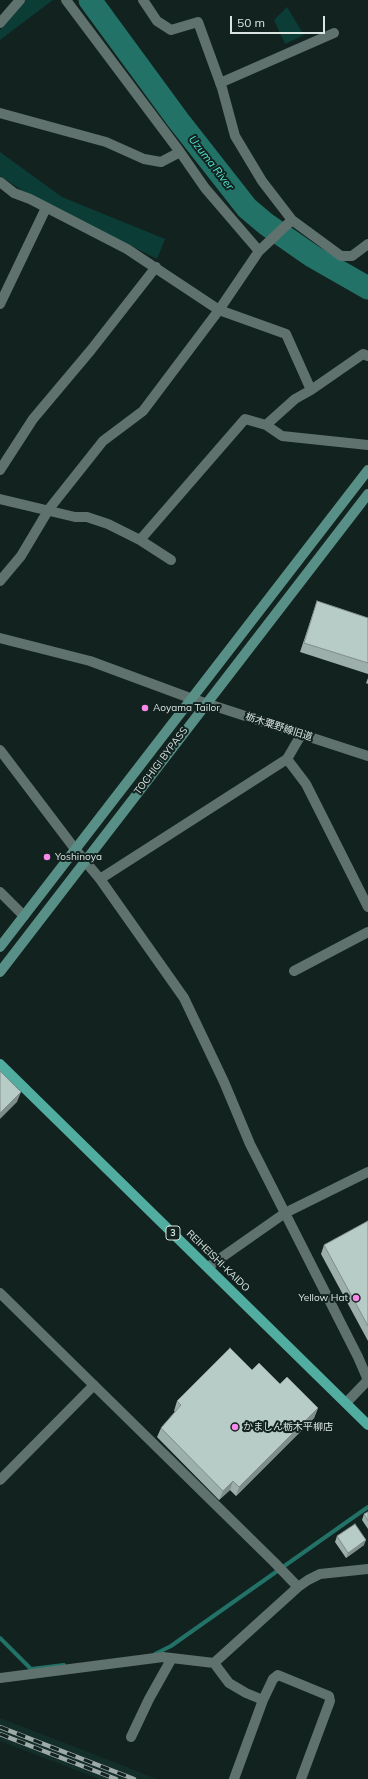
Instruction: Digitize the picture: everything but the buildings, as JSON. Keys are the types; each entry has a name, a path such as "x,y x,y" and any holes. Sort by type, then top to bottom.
{"main road":[{"name":"TOCHIGI BYPASS","path":"0,947 190,698 368,470"},
{"name":"TOCHIGI BYPASS","path":"0,972 368,494"},
{"name":"REIHEISHI-KAIDO","path":"0,1064 368,1425"}],"street":[{"path":"2,17 20,0"},
{"path":"66,0 180,152 205,188 262,249"},
{"path":"143,0 157,21 171,30 198,22 220,83 235,136 288,224 341,256 352,256 368,244"},
{"path":"220,83 334,33"},
{"path":"0,113 106,142 144,159 161,162 180,152"},
{"path":"0,182 14,193 30,199 127,249 218,310 286,334 311,390"},
{"path":"0,304 46,208"},
{"path":"0,581 21,556 49,509 103,441 143,411 262,249 288,224"},
{"path":"0,470 33,419 91,350 156,267"},
{"path":"266,425 295,399 311,390 363,354 368,356"},
{"path":"140,540 245,419 266,425 282,436 368,445"},
{"path":"0,499 13,503 49,509 108,524 140,540 171,560"},
{"name":"栃木粟野線旧道","path":"0,638 90,661 190,698 368,756"},
{"path":"100,880 288,759 301,734"},
{"path":"0,750 84,862 100,880 184,998 224,1082 250,1144 358,1357 368,1380 346,1403"},
{"path":"288,759 306,784 368,907"},
{"path":"0,892 24,916"},
{"path":"294,971 368,932"},
{"path":"208,1267 285,1213 368,1172"},
{"path":"0,1293 298,1587"},
{"path":"0,1480 94,1385"},
{"path":"214,1663 298,1587 308,1580 320,1574 368,1569"},
{"path":"0,1678 163,1657 214,1663 229,1683 246,1693 263,1700"},
{"path":"131,1737 149,1699 172,1658"},
{"path":"234,1779 263,1700 273,1679 278,1675 329,1696 330,1701 304,1778"}],"shaded area":[{"path":"0,1718 157,1779 99,1779 0,1741"}],"green space":[{"path":"24,0 53,0 0,40 0,30"},
{"path":"287,7 304,35 285,44 274,20"},
{"path":"0,152 62,197 165,239 157,259 23,191 0,176"}],"waterway":[{"name":"Uzuma River","path":"90,0 178,120 247,208 266,224 312,256 368,288"},
{"path":"155,1654 171,1646 368,1507"},
{"path":"0,1638 31,1669 64,1665"}],"railway":[{"path":"0,1727 134,1779"},
{"path":"0,1734 116,1779"}],"place":[{"name":"Aoyama Tailor","path":"145,708"},
{"name":"Yoshinoya","path":"47,857"},
{"name":"Yellow Hat","path":"356,1298"},
{"name":"かましん栃木平柳店","path":"235,1427"}]}
